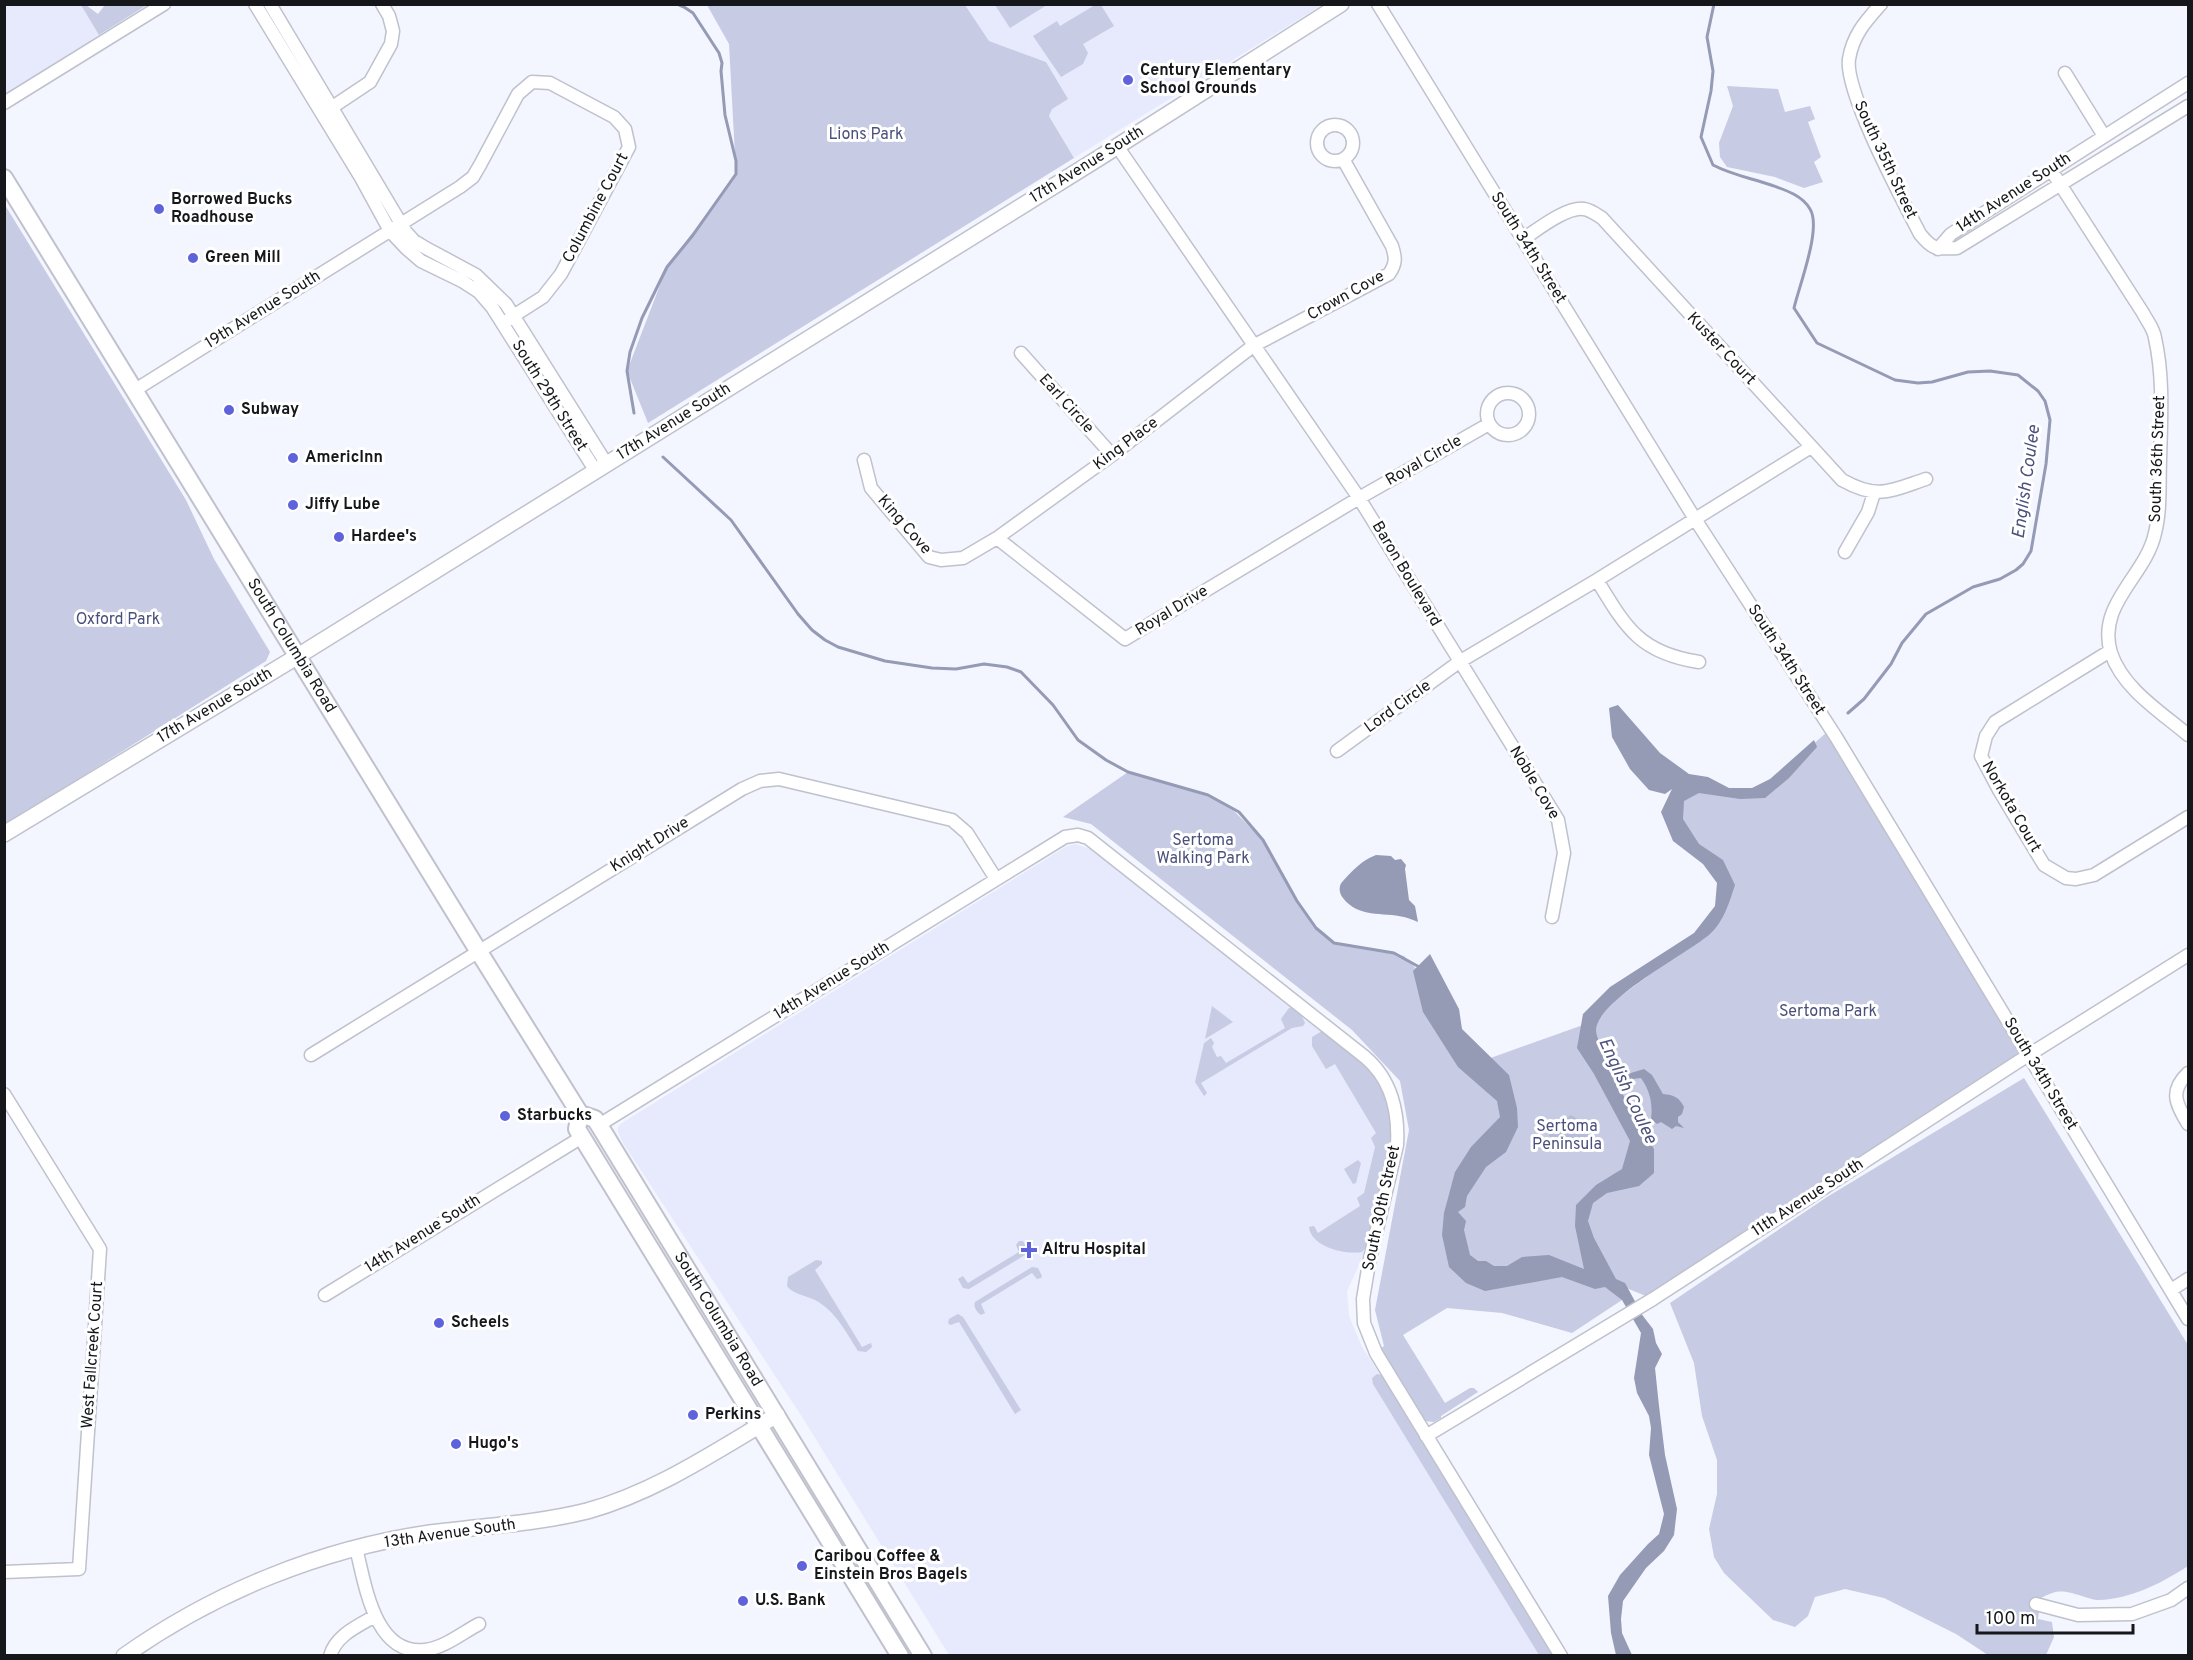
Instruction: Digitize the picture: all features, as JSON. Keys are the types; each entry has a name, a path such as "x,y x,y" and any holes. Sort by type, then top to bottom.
{"main road":[{"name":"South Columbia Road","path":"4,177 478,952 580,1114 596,1119 923,1656"},
{"name":"South Columbia Road","path":"580,1114 577,1129 900,1656"},
{"path":"582,1137 599,1144 627,1172"}],"street":[{"path":"4,103 164,4"},
{"name":"South 29th Street","path":"255,4 414,241 481,279 497,294 509,319 600,467"},
{"name":"South 29th Street","path":"270,4 390,231 421,261 479,292 509,319"},
{"path":"328,111 370,82 391,44 393,31 389,16 382,4"},
{"name":"17th Avenue South","path":"4,834 298,656 1118,146 1341,4"},
{"name":"South 34th Street","path":"1378,4 1695,519 1836,737 2188,1318"},
{"name":"South 35th Street","path":"1881,4 1854,37 1848,62 1850,82 1920,234 1929,245 1938,249"},
{"path":"2066,73 2104,136"},
{"name":"Columbine Court","path":"402,224 472,177 518,94 532,82 550,83 614,117 625,129 629,147 561,274 543,297 509,319"},
{"name":"14th Avenue South","path":"1938,249 1951,234 2188,83"},
{"name":"14th Avenue South","path":"1938,249 1957,248 2188,105"},
{"name":"Baron Boulevard","path":"1118,146 1359,498 1460,662"},
{"name":"Crown Cove","path":"1253,346 1389,274 1395,265 1392,246 1343,159"},
{"name":"South 36th Street","path":"2051,170 2155,335 2161,390 2159,503 2155,534 2143,563 2114,606 2109,632 2110,651 2124,679 2188,735"},
{"name":"Kuster Court","path":"1523,239 1565,213 1574,210 1584,209 1602,219 1842,480 1856,488 1874,493"},
{"path":"390,231 402,224"},
{"name":"19th Avenue South","path":"135,390 390,231"},
{"name":"King Place","path":"997,538 1112,455 1253,346"},
{"name":"Earl Circle","path":"1021,353 1112,455"},
{"name":"Royal Circle","path":"1359,498 1489,424"},
{"path":"1460,662 1811,447"},
{"name":"King Cove","path":"864,460 872,488 914,542 929,557 941,560 963,558 997,538"},
{"path":"1845,552 1868,512 1874,493 1887,492 1926,479"},
{"name":"Royal Drive","path":"997,538 1125,639 1359,498"},
{"path":"1597,580 1616,611 1642,643 1674,659 1699,663"},
{"name":"Norkota Court","path":"2110,651 1995,722 1986,736 1981,756 2044,865 2066,878 2076,879 2094,875 2188,817"},
{"name":"Lord Circle","path":"1337,752 1460,662"},
{"name":"Noble Cove","path":"1460,662 1558,820 1564,853 1552,917"},
{"name":"Knight Drive","path":"311,1054 742,789 760,781 778,779 952,820 967,833 996,879"},
{"name":"South 30th Street","path":"1065,837 1078,835 1088,838 1365,1057 1382,1076 1394,1103 1398,1128 1397,1145 1363,1299 1364,1323 1376,1353 1561,1656"},
{"name":"14th Avenue South","path":"599,1125 1065,837"},
{"name":"11th Avenue South","path":"1426,1436 1649,1301 2030,1054 2188,956"},
{"path":"2188,1073 2180,1081 2176,1093 2176,1104 2188,1124"},
{"name":"West Fallcreek Court","path":"4,1094 100,1249 79,1569 4,1572"},
{"name":"14th Avenue South","path":"325,1295 582,1137"},
{"path":"2171,1290 2188,1279"},
{"name":"13th Avenue South","path":"124,1656 171,1625 218,1599 310,1562 356,1548 429,1533 546,1520 620,1500 692,1466 777,1415"},
{"path":"356,1548 375,1616 386,1634 397,1643 423,1650 439,1646 479,1624"},
{"path":"2036,1604 2078,1616 2132,1614 2171,1600 2188,1588"},
{"path":"330,1656 332,1648 341,1637 375,1616"}],"shaded area":[{"path":"5,5 81,5 104,42 5,103"},
{"name":"Century Elementary School Grounds","path":"965,5 1322,5 1074,158 1049,115 1052,109 1046,62 989,41"},
{"path":"1618,705 1660,753 1689,774 1708,777 1729,788 1752,788 1770,779 1814,740 1817,747 1789,778 1765,798 1740,799 1699,793 1684,801 1683,819 1699,844 1723,860 1735,885 1728,905 1719,923 1710,934 1626,992 1610,1006 1600,1019 1596,1031 1617,1077 1622,1079 1644,1069 1652,1075 1663,1094 1676,1097 1684,1107 1682,1114 1678,1117 1678,1122 1684,1128 1676,1126 1672,1129 1661,1122 1657,1124 1651,1119 1650,1098 1641,1078 1624,1084 1622,1093 1654,1149 1654,1173 1639,1186 1607,1193 1593,1203 1588,1221 1594,1238 1616,1279 1625,1283 1653,1329 1656,1343 1662,1354 1655,1368 1665,1455 1677,1509 1674,1535 1664,1551 1646,1568 1623,1601 1622,1633 1632,1655 1616,1655 1611,1633 1608,1596 1620,1575 1659,1534 1664,1514 1649,1455 1651,1428 1649,1416 1637,1393 1634,1378 1641,1333 1622,1300 1605,1287 1595,1289 1562,1277 1485,1291 1466,1283 1449,1267 1442,1235 1444,1213 1455,1172 1471,1147 1500,1117 1497,1101 1458,1067 1423,1012 1413,971 1430,954 1459,1009 1462,1029 1509,1075 1517,1108 1518,1127 1506,1152 1486,1167 1467,1196 1465,1207 1458,1212 1466,1221 1464,1230 1470,1255 1478,1261 1486,1261 1494,1266 1507,1266 1522,1257 1549,1255 1584,1269 1575,1226 1576,1205 1596,1185 1622,1169 1630,1141 1594,1074 1577,1048 1583,1014 1610,987 1694,933 1715,906 1717,883 1703,864 1673,841 1661,812 1672,789 1665,794 1649,790 1630,769 1612,737 1609,708"},
{"name":"Altru Hospital","path":"1076,844 1090,849 1122,871 1335,1041 1390,1153 1365,1252 1347,1291 1349,1316 1362,1347 1566,1655 949,1655 804,1420 623,1143 618,1132 618,1127 622,1123 1067,846"},
{"path":"1376,855 1391,856 1395,860 1401,859 1406,865 1409,900 1415,906 1418,922 1404,917 1356,909 1342,896 1341,883 1362,863"}],"green space":[{"path":"81,5 86,5 98,14 105,5 147,5 99,35"},
{"name":"Lions Park","path":"707,5 965,5 989,41 1046,62 1068,99 1052,109 1049,116 1074,158 648,423 627,371 667,267 736,174 729,44"},
{"path":"995,5 1047,5 1010,28"},
{"path":"1095,5 1101,5 1114,26 1083,44 1088,53 1083,64 1061,77 1033,36 1057,21 1060,26"},
{"path":"1727,86 1778,89 1785,112 1810,106 1815,119 1808,122 1821,157 1814,162 1823,182 1804,188 1775,177 1727,167 1720,157 1719,143 1733,106"},
{"name":"Oxford Park","path":"5,205 186,500 214,559 270,652 266,661 5,825"},
{"path":"1827,732 2029,1054 1653,1299 1607,1280 1622,1300 1572,1333 1502,1313 1447,1308 1403,1335 1445,1403 1470,1388 1478,1392 1434,1422 1424,1421 1380,1349 1384,1346 1375,1310 1409,1130 1400,1081 1352,1030 1091,824 1063,817 1128,772 1213,798 1234,811 1263,840 1297,901 1316,928 1334,943 1404,956 1444,998 1471,1065 1583,1025 1700,938 1726,887 1668,815 1682,786 1737,793 1767,785"},
{"path":"1212,1006 1233,1022 1205,1039"},
{"path":"1289,1008 1301,1014 1305,1023 1303,1026 1292,1028 1201,1083 1207,1093 1204,1096 1195,1082 1204,1043 1211,1038 1217,1057 1221,1056 1226,1063 1285,1028 1281,1019"},
{"path":"1322,1031 1375,1075 1386,1097 1390,1112 1393,1132 1390,1153 1366,1247 1362,1252 1338,1251 1330,1248 1316,1240 1309,1227 1314,1226 1318,1233 1360,1206 1357,1198 1364,1193 1375,1147 1371,1138 1376,1133 1335,1064 1326,1069 1312,1046 1312,1037"},
{"path":"2024,1078 2188,1345 2188,1566 2157,1584 2122,1597 2096,1600 2063,1592 2041,1598 2038,1619 2052,1622 2054,1637 2046,1655 1988,1655 1956,1634 1884,1598 1845,1589 1815,1597 1808,1616 1795,1627 1773,1620 1724,1573 1714,1557 1709,1529 1717,1494 1717,1460 1702,1416 1694,1363 1670,1303 1827,1197"},
{"name":"Sertoma Peninsula","path":"1571,1115 1587,1124 1591,1131 1588,1141 1577,1151 1549,1136 1554,1124"},
{"path":"1358,1160 1361,1163 1356,1183 1353,1184 1344,1169"},
{"path":"1019,1241 1023,1241 1027,1249 1025,1255 969,1289 963,1288 958,1279 963,1276 968,1283 1019,1252 1016,1245"},
{"path":"816,1260 822,1261 822,1264 815,1270 862,1347 871,1343 872,1347 866,1352 858,1351 832,1313 816,1301 787,1286 788,1277"},
{"path":"1032,1267 1038,1268 1041,1278 1037,1279 1032,1273 981,1304 985,1313 981,1315 977,1311 975,1302"},
{"path":"958,1314 963,1317 1021,1410 1015,1414 959,1322 950,1325 948,1323 949,1319"},
{"path":"1377,1374 1387,1380 1556,1655 1539,1655 1373,1384 1372,1378"}],"waterway":[{"path":"634,413 627,371 630,352 642,318 667,267 693,235 736,174 736,161 725,115 722,63 719,53 693,13 677,4"},
{"name":"English Coulee","path":"1714,4 1707,37 1713,71 1701,137 1713,165 1787,191 1802,200 1810,209 1813,218 1812,243 1794,308 1817,343 1895,380 1932,382 1968,372 1990,371 2018,375 2038,391 2045,401 2050,420 2046,464 2031,551 2023,564 2000,579 1973,587 1926,614 1902,643 1891,664 1864,699 1848,713"},
{"path":"663,457 731,520 798,614 812,630 825,640 838,647 885,661 956,669 984,664 1007,667 1021,672 1053,705 1078,740 1106,760 1128,772 1208,795 1239,812 1263,840 1297,901 1316,928 1334,943 1394,953 1421,968"}],"place":[{"name":"Century Elementary School Grounds","path":"1128,80"},
{"name":"Borrowed Bucks Roadhouse","path":"159,209"},
{"name":"Green Mill","path":"193,258"},
{"name":"Subway","path":"229,410"},
{"name":"AmericInn","path":"293,458"},
{"name":"Jiffy Lube","path":"293,505"},
{"name":"Hardee's","path":"339,537"},
{"name":"Starbucks","path":"505,1116"},
{"name":"Altru Hospital","path":"1029,1250"},
{"name":"Scheels","path":"439,1323"},
{"name":"Perkins","path":"693,1415"},
{"name":"Hugo's","path":"456,1444"},
{"name":"Caribou Coffee & Einstein Bros Bagels","path":"802,1566"},
{"name":"U.S. Bank","path":"743,1601"}],"park label":[{"name":"Sertoma Walking Park","path":"1203,850"},
{"name":"Sertoma Park","path":"1828,1012"}]}
